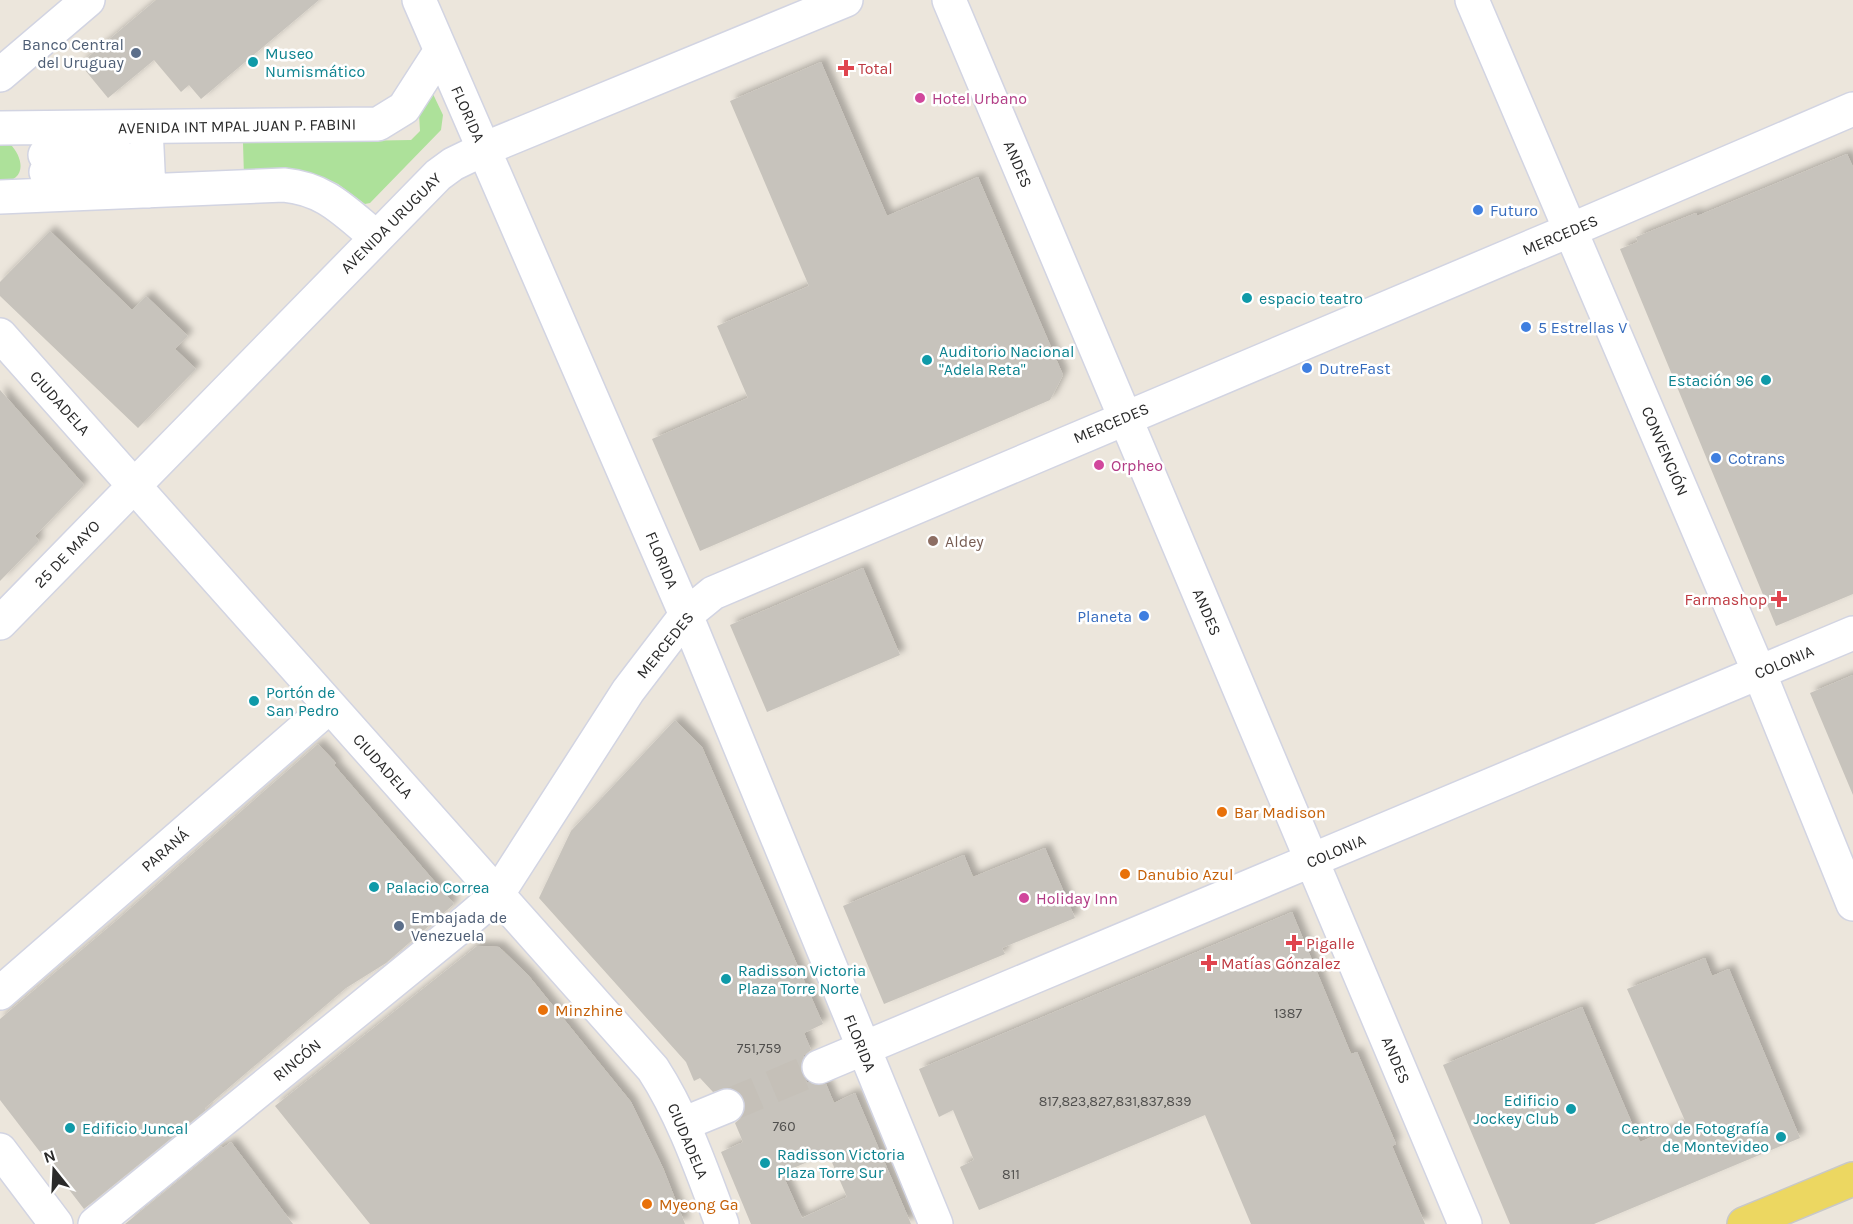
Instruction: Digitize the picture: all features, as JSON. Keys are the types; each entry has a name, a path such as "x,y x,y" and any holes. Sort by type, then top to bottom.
{"main road":[{"path":"1744,1224 1853,1179"}],"street":[{"path":"0,75 88,0"},
{"name":"FLORIDA","path":"419,0 686,615 936,1224"},
{"name":"AVENIDA URUGUAY","path":"134,484 376,237 438,175 453,164 483,149 846,0"},
{"name":"ANDES","path":"949,0 1466,1224"},
{"name":"CONVENCIÓN","path":"1472,0 1759,672 1853,904"},
{"name":"AVENIDA INT MPAL JUAN P. FABINI","path":"0,197 45,162 146,126 378,124 404,108 440,52"},
{"name":"MERCEDES","path":"497,895 628,691 686,615 712,593 1124,417 1571,231 1853,109"},
{"path":"146,126 149,191"},
{"name":"AVENIDA INT MPAL JUAN P. FABINI","path":"0,128 45,162 149,191 284,185 314,190 376,237"},
{"path":"45,162 120,171 125,163"},
{"name":"CIUDADELA","path":"0,336 653,1069 683,1124 722,1224"},
{"name":"25 DE MAYO","path":"0,623 134,484"},
{"name":"COLONIA","path":"819,1067 1853,633"},
{"name":"PARANÁ","path":"0,993 330,706"},
{"name":"RINCÓN","path":"95,1224 455,932 497,895"},
{"path":"683,1124 727,1106"},
{"path":"0,1150 56,1224"}],"green space":[{"path":"433,94 443,115 441,130 370,203 365,204 338,184 325,178 244,177 243,143 411,140 420,131 419,114"},
{"path":"0,144 10,144 20,163 19,174 9,181 0,182"}],"building":[{"path":"156,0 319,0 201,99 189,85 181,92 154,60 108,98 80,64"},
{"path":"821,62 887,216 978,177 1063,375 1050,400 700,551 652,439 748,398 717,326 809,286 730,101"},
{"path":"1847,154 1853,167 1853,594 1776,626 1620,249 1638,242 1636,237 1696,213 1697,216"},
{"path":"50,231 132,310 146,296 188,336 175,349 196,369 138,428 0,296 0,282"},
{"path":"0,390 84,485 35,536 39,541 0,581"},
{"path":"863,568 900,655 767,712 730,625"},
{"path":"1853,675 1853,795 1810,693"},
{"path":"675,720 702,747 823,1024 804,1033 811,1050 804,1055 801,1064 802,1075 807,1082 816,1085 826,1084 834,1103 855,1093 911,1224 751,1224 721,1152 743,1142 735,1123 742,1117 745,1109 744,1098 739,1092 730,1088 713,1092 700,1078 694,1081 686,1062 539,898 571,831","holes":["828,1153 847,1197 802,1218 782,1173"]},
{"path":"318,744 454,904 386,963 346,988 205,1108 206,1110 84,1209 0,1100 0,1019"},
{"path":"1045,848 1075,918 1002,948 1005,954 884,1004 843,906 964,855 973,877"},
{"path":"1292,912 1351,1054 1357,1052 1396,1144 1392,1146 1425,1224 1251,1224 1205,1115 979,1210 960,1167 974,1160 953,1110 939,1117 919,1069"},
{"path":"477,946 499,947 528,975 631,1102 663,1168 685,1224 370,1224 275,1106"},
{"path":"1705,958 1712,976 1729,969 1800,1138 1594,1224 1510,1224 1443,1065 1582,1007 1640,1142 1686,1123 1627,989"},
{"path":"231,1142 293,1224 125,1224 221,1146 223,1148"}],"tunnel":[{"path":"727,1106 819,1067"}],"place":[{"name":"Banco Central del Uruguay","path":"136,53"},
{"name":"Museo Numismático","path":"253,62"},
{"name":"Total","path":"846,68"},
{"name":"Hotel Urbano","path":"920,98"},
{"name":"Futuro","path":"1478,210"},
{"name":"espacio teatro","path":"1247,298"},
{"name":"5 Estrellas V","path":"1526,327"},
{"name":"Auditorio Nacional \"Adela Reta\"","path":"927,360"},
{"name":"DutreFast","path":"1307,368"},
{"name":"Estación 96","path":"1766,380"},
{"name":"Cotrans","path":"1716,458"},
{"name":"Orpheo","path":"1099,465"},
{"name":"Aldey","path":"933,541"},
{"name":"Farmashop","path":"1779,599"},
{"name":"Planeta","path":"1144,616"},
{"name":"Portón de San Pedro","path":"254,701"},
{"name":"Bar Madison","path":"1222,812"},
{"name":"Danubio Azul","path":"1125,874"},
{"name":"Palacio Correa","path":"374,887"},
{"name":"Holiday Inn","path":"1024,898"},
{"name":"Embajada de Venezuela","path":"399,926"},
{"name":"Pigalle","path":"1294,943"},
{"name":"Matías Gónzalez","path":"1209,963"},
{"name":"Radisson Victoria Plaza Torre Norte","path":"726,979"},
{"name":"Minzhine","path":"543,1010"},
{"name":"Edificio Jockey Club","path":"1571,1109"},
{"name":"Edificio Juncal","path":"70,1128"},
{"name":"Centro de Fotografía de Montevideo","path":"1781,1137"},
{"name":"Radisson Victoria Plaza Torre Sur","path":"765,1163"},
{"name":"Myeong Ga","path":"647,1204"}]}
